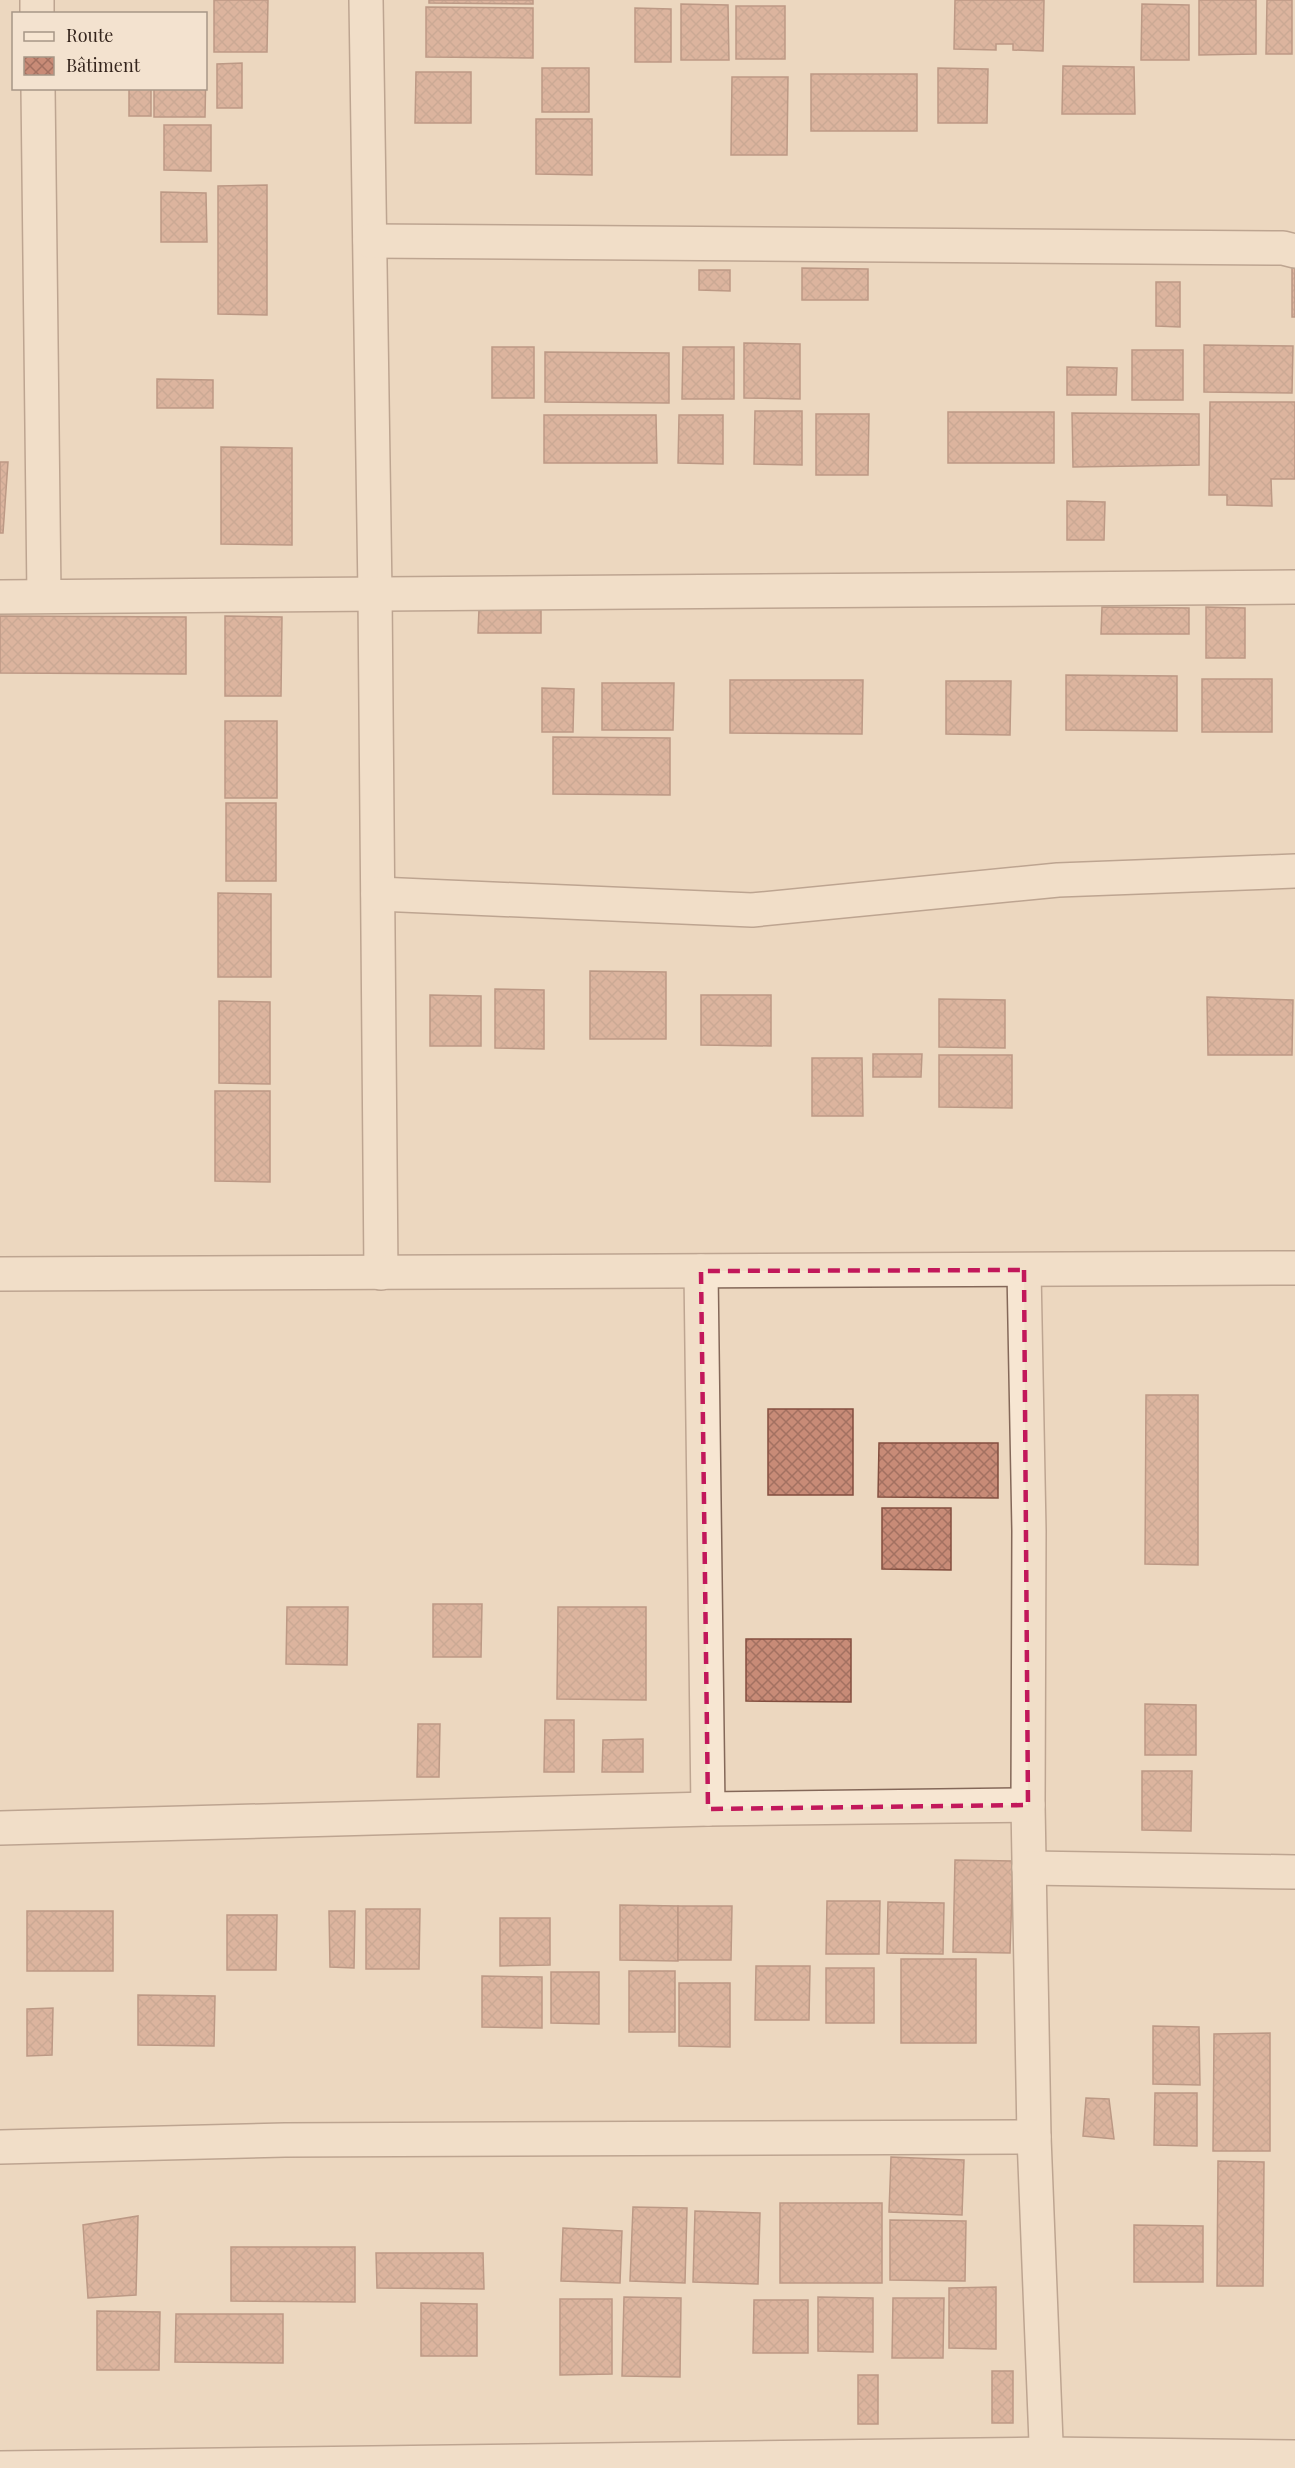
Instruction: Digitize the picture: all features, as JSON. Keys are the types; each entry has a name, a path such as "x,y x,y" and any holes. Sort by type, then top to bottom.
{"street":[{"path":"366,0 375,594 381,1273"},
{"path":"38,90 44,596"},
{"path":"370,241 1259,248 1295,251"},
{"path":"0,597 1295,587"},
{"path":"378,894 752,910 1058,880 1295,871"},
{"path":"0,1274 1295,1268"},
{"path":"1024,1270 1029,1531 1028,1805 1034,2137 1047,2461"},
{"path":"701,1271 708,1809"},
{"path":"0,1828 708,1809 1028,1805"},
{"path":"1029,1868 1295,1872"},
{"path":"0,2146 285,2140 1034,2137"},
{"path":"0,2468 1047,2461 1295,2457"}],"highlighted area":[{"path":"1024,1270 1028,1805 708,1809 701,1271"}],"building":[{"path":"214,0 268,0 267,52 214,52"},
{"path":"429,0 533,0 533,4 429,3"},
{"path":"955,0 1044,0 1043,51 1013,50 1013,44 996,44 996,50 954,49"},
{"path":"1199,0 1256,0 1256,54 1199,55"},
{"path":"1267,0 1292,0 1292,54 1266,54"},
{"path":"681,4 728,5 729,60 681,60"},
{"path":"1142,4 1189,5 1189,60 1141,60"},
{"path":"736,6 785,6 785,59 736,59"},
{"path":"426,7 533,8 533,58 426,57"},
{"path":"635,8 671,9 671,62 635,62"},
{"path":"242,63 242,108 217,108 217,64"},
{"path":"1063,66 1134,67 1135,114 1062,114"},
{"path":"542,68 589,68 589,112 542,112"},
{"path":"938,68 988,69 987,123 938,123"},
{"path":"416,72 471,72 471,123 415,123"},
{"path":"811,74 917,74 917,131 811,131"},
{"path":"732,77 788,77 787,155 731,155"},
{"path":"129,90 151,90 151,116 129,116"},
{"path":"154,90 206,90 205,117 154,117"},
{"path":"536,119 592,119 592,175 536,174"},
{"path":"164,125 211,125 211,171 164,170"},
{"path":"267,185 267,315 218,314 218,186"},
{"path":"161,192 206,193 207,242 161,242"},
{"path":"1292,266 1295,266 1295,317 1292,317"},
{"path":"802,268 868,269 868,300 802,300"},
{"path":"699,270 730,270 730,291 699,290"},
{"path":"1156,282 1180,282 1180,327 1156,326"},
{"path":"744,343 800,344 800,399 744,398"},
{"path":"1204,345 1293,346 1292,393 1204,392"},
{"path":"492,347 534,347 534,398 492,398"},
{"path":"683,347 734,347 734,399 682,399"},
{"path":"1132,350 1183,350 1183,400 1132,400"},
{"path":"545,352 669,353 669,403 545,402"},
{"path":"1067,367 1117,368 1116,395 1067,395"},
{"path":"157,379 213,380 213,408 157,408"},
{"path":"1210,402 1295,402 1295,479 1271,479 1272,506 1227,505 1227,495 1209,495"},
{"path":"755,411 802,411 802,465 754,464"},
{"path":"948,412 1054,412 1054,463 948,463"},
{"path":"1072,413 1199,414 1199,465 1073,467"},
{"path":"816,414 869,414 868,475 816,475"},
{"path":"544,415 656,415 657,463 544,463"},
{"path":"679,415 723,415 723,464 678,463"},
{"path":"221,447 292,448 292,545 221,544"},
{"path":"0,462 8,462 3,533 0,533"},
{"path":"1067,501 1105,502 1104,540 1067,540"},
{"path":"1102,607 1189,608 1189,634 1101,634"},
{"path":"1206,607 1245,608 1245,658 1206,658"},
{"path":"479,609 541,609 541,633 478,633"},
{"path":"0,616 186,617 186,674 0,673"},
{"path":"225,616 282,617 281,696 225,696"},
{"path":"1066,675 1177,676 1177,731 1066,730"},
{"path":"1202,679 1272,679 1272,732 1202,732"},
{"path":"730,680 863,680 862,734 730,733"},
{"path":"946,681 1011,681 1010,735 946,734"},
{"path":"602,683 674,683 673,730 602,730"},
{"path":"542,688 574,689 573,732 542,732"},
{"path":"225,721 277,721 277,798 225,798"},
{"path":"553,737 670,738 670,795 553,794"},
{"path":"226,803 276,803 276,881 226,881"},
{"path":"218,893 271,894 271,977 218,977"},
{"path":"590,971 666,972 666,1039 590,1039"},
{"path":"495,989 544,990 544,1049 495,1048"},
{"path":"430,995 481,996 481,1046 430,1046"},
{"path":"701,995 771,995 771,1046 701,1045"},
{"path":"1207,997 1293,1000 1292,1055 1208,1055"},
{"path":"939,999 1005,1000 1005,1048 939,1047"},
{"path":"219,1001 270,1002 270,1084 219,1083"},
{"path":"873,1054 922,1054 921,1077 873,1077"},
{"path":"939,1055 1012,1055 1012,1108 939,1107"},
{"path":"812,1058 862,1058 863,1116 812,1116"},
{"path":"215,1091 270,1091 270,1182 215,1181"},
{"path":"1146,1395 1198,1395 1198,1565 1145,1564"},
{"path":"768,1409 853,1409 853,1495 768,1495"},
{"path":"879,1443 998,1443 998,1498 878,1497"},
{"path":"882,1508 951,1508 951,1570 882,1569"},
{"path":"433,1604 482,1604 481,1657 433,1657"},
{"path":"287,1607 348,1607 347,1665 286,1664"},
{"path":"558,1607 646,1607 646,1700 557,1699"},
{"path":"746,1639 851,1639 851,1702 746,1701"},
{"path":"1145,1704 1196,1705 1196,1755 1145,1755"},
{"path":"545,1720 574,1720 574,1772 544,1772"},
{"path":"418,1724 440,1724 439,1777 417,1777"},
{"path":"643,1739 643,1772 602,1772 603,1740"},
{"path":"1142,1771 1192,1771 1191,1831 1142,1830"},
{"path":"955,1860 1013,1861 1010,1953 953,1952"},
{"path":"827,1901 880,1901 879,1954 826,1954"},
{"path":"888,1902 944,1903 943,1954 887,1953"},
{"path":"620,1905 678,1906 678,1961 620,1960"},
{"path":"678,1906 732,1906 731,1960 678,1960"},
{"path":"366,1909 420,1909 419,1969 366,1969"},
{"path":"27,1911 113,1911 113,1971 27,1971"},
{"path":"329,1911 355,1911 354,1968 330,1967"},
{"path":"227,1915 277,1915 276,1970 227,1970"},
{"path":"500,1918 550,1918 550,1965 500,1966"},
{"path":"901,1959 976,1959 976,2043 901,2043"},
{"path":"756,1966 810,1966 809,2020 755,2020"},
{"path":"826,1968 874,1968 874,2023 826,2023"},
{"path":"629,1971 675,1971 675,2032 629,2032"},
{"path":"551,1972 599,1972 599,2024 551,2023"},
{"path":"482,1976 542,1977 542,2028 482,2027"},
{"path":"679,1983 730,1983 730,2047 679,2046"},
{"path":"138,1995 215,1996 214,2046 138,2045"},
{"path":"53,2008 52,2055 27,2056 27,2009"},
{"path":"1153,2026 1199,2027 1200,2085 1153,2084"},
{"path":"1270,2033 1270,2151 1213,2151 1214,2034"},
{"path":"1155,2093 1197,2093 1197,2146 1154,2145"},
{"path":"1086,2098 1109,2099 1114,2139 1083,2136"},
{"path":"891,2157 964,2160 962,2215 889,2212"},
{"path":"1218,2161 1264,2162 1263,2286 1217,2286"},
{"path":"780,2203 882,2203 882,2283 780,2283"},
{"path":"633,2207 687,2208 685,2283 630,2281"},
{"path":"695,2211 760,2213 758,2284 693,2282"},
{"path":"138,2216 136,2295 88,2298 83,2225"},
{"path":"890,2220 966,2221 965,2281 890,2280"},
{"path":"1134,2225 1203,2226 1203,2282 1134,2282"},
{"path":"563,2228 622,2231 620,2283 561,2281"},
{"path":"231,2247 355,2247 355,2302 231,2301"},
{"path":"376,2253 483,2253 484,2289 377,2288"},
{"path":"996,2287 996,2349 949,2348 949,2288"},
{"path":"624,2297 681,2298 680,2377 622,2376"},
{"path":"818,2297 873,2298 873,2352 818,2351"},
{"path":"893,2298 944,2298 943,2358 892,2358"},
{"path":"560,2299 612,2299 612,2374 560,2375"},
{"path":"754,2300 808,2300 808,2353 753,2353"},
{"path":"421,2303 477,2304 477,2356 421,2356"},
{"path":"97,2311 160,2312 159,2370 97,2370"},
{"path":"176,2314 283,2314 283,2363 175,2362"},
{"path":"992,2371 1013,2371 1013,2423 992,2423"},
{"path":"858,2375 878,2375 878,2424 858,2424"}]}
